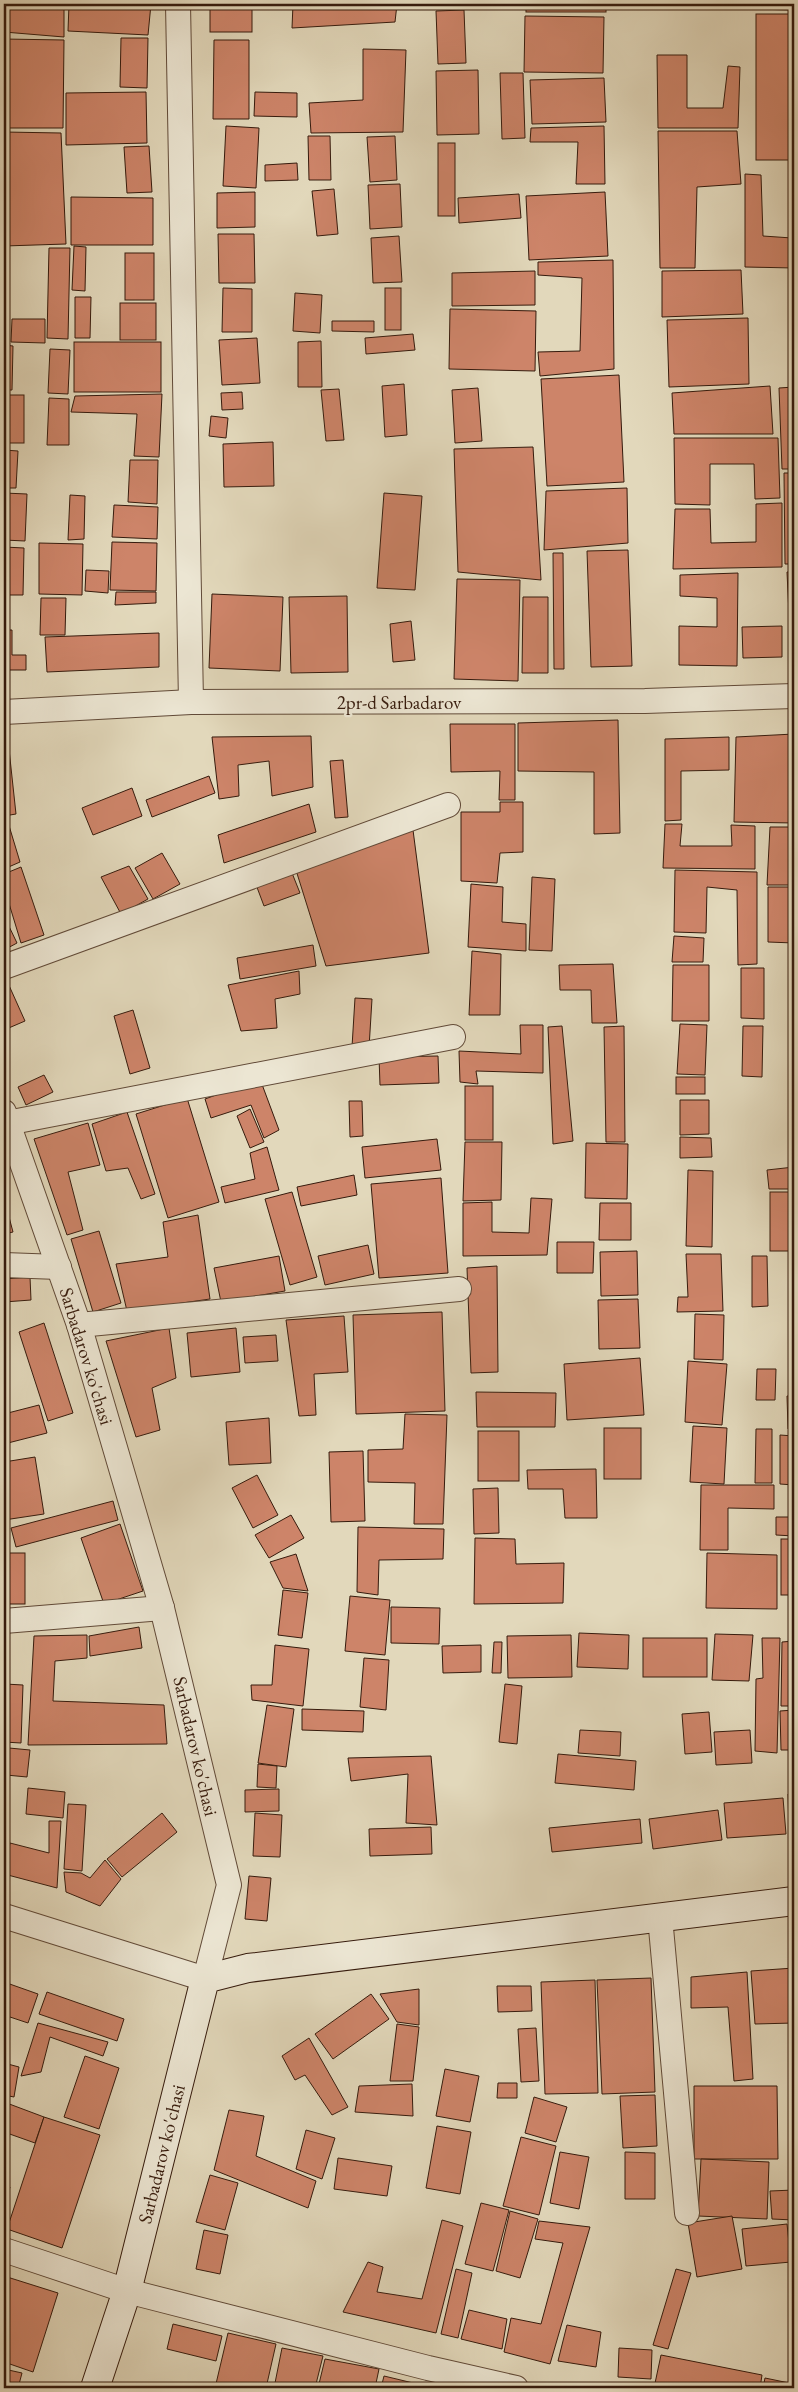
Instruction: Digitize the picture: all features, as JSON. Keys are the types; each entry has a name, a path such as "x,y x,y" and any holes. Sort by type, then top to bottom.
{"street":[{"path":"178,4 191,702"},
{"name":"2pr-d Sarbadarov","path":"4,712 191,702 635,702 794,696"},
{"path":"4,967 448,806"},
{"path":"5,1117 453,1037"},
{"name":"Sarbadarov ko'chasi","path":"5,1117 80,1325 162,1608 229,1884 126,2291 95,2388"},
{"path":"4,1265 59,1268"},
{"path":"80,1325 459,1289"},
{"path":"4,1620 162,1608"},
{"path":"4,1916 205,1978 248,1968 794,1901"},
{"path":"660,1917 687,2213"},
{"path":"4,2250 126,2291 418,2366 516,2388"}],"building":[{"path":"4,4 64,4 64,37 4,32"},
{"path":"69,4 151,4 148,35 68,31"},
{"path":"210,4 252,4 252,32 210,32"},
{"path":"293,4 397,4 395,22 292,28"},
{"path":"470,4 515,4 515,9 470,8"},
{"path":"526,4 606,4 606,12 526,12"},
{"path":"751,4 794,4 794,10 751,9"},
{"path":"464,10 466,63 438,64 436,11"},
{"path":"756,14 794,14 794,160 756,160"},
{"path":"525,16 604,17 603,73 524,72"},
{"path":"121,38 148,38 147,88 120,87"},
{"path":"4,39 64,40 63,128 4,128"},
{"path":"214,40 249,40 249,119 213,119"},
{"path":"363,49 406,50 403,132 311,133 309,103 363,100"},
{"path":"657,55 687,55 687,108 723,108 728,66 740,67 738,128 658,128"},
{"path":"478,70 479,134 437,135 436,71"},
{"path":"500,73 523,73 525,138 502,139"},
{"path":"604,78 606,122 532,124 530,80"},
{"path":"146,92 147,143 66,145 66,93"},
{"path":"255,92 297,93 297,117 254,116"},
{"path":"226,126 259,128 256,188 223,186"},
{"path":"604,126 605,184 576,184 578,142 530,142 531,128"},
{"path":"658,131 737,131 741,184 697,187 695,268 660,268"},
{"path":"4,132 61,133 66,244 4,246"},
{"path":"308,136 330,136 331,180 309,180"},
{"path":"395,136 397,180 370,182 367,137"},
{"path":"438,143 455,143 455,216 438,216"},
{"path":"149,146 152,192 127,193 124,147"},
{"path":"297,163 298,180 265,181 265,165"},
{"path":"745,174 761,175 763,236 792,238 794,222 794,268 745,267"},
{"path":"400,184 402,227 370,229 368,185"},
{"path":"334,189 338,234 317,236 312,191"},
{"path":"255,192 255,227 217,228 217,193"},
{"path":"605,192 608,256 529,260 526,196"},
{"path":"519,194 521,218 459,223 458,198"},
{"path":"71,197 153,198 153,245 71,245"},
{"path":"218,234 254,234 255,283 219,283"},
{"path":"399,236 402,282 373,283 371,238"},
{"path":"74,246 86,247 85,291 72,290"},
{"path":"49,248 70,248 68,339 47,338"},
{"path":"125,253 154,253 154,300 125,300"},
{"path":"613,260 614,369 540,376 538,352 580,351 582,278 538,275 538,262"},
{"path":"741,270 743,314 662,317 662,271"},
{"path":"535,271 535,305 452,306 452,273"},
{"path":"223,288 252,289 252,332 222,332"},
{"path":"385,288 401,288 401,330 385,330"},
{"path":"295,293 322,295 320,333 293,331"},
{"path":"75,297 91,297 90,338 75,338"},
{"path":"120,303 156,303 156,340 120,340"},
{"path":"450,309 536,311 535,371 449,369"},
{"path":"748,318 749,384 669,387 667,320"},
{"path":"12,319 45,319 45,343 11,342"},
{"path":"332,321 374,321 374,332 332,331"},
{"path":"413,334 415,350 366,354 365,338"},
{"path":"257,338 260,383 222,385 219,340"},
{"path":"321,341 322,387 298,387 298,342"},
{"path":"74,342 161,342 161,392 74,392"},
{"path":"4,345 13,346 12,390 4,390"},
{"path":"50,349 70,350 68,394 48,393"},
{"path":"619,375 624,482 547,486 541,379"},
{"path":"404,384 407,435 385,437 382,386"},
{"path":"770,386 773,434 674,434 672,393"},
{"path":"794,387 794,469 782,469 779,388"},
{"path":"478,388 482,441 455,443 452,390"},
{"path":"339,389 344,440 326,441 321,390"},
{"path":"242,392 243,409 222,410 221,393"},
{"path":"162,394 159,457 134,456 137,414 71,412 75,396"},
{"path":"4,395 24,395 24,443 4,443"},
{"path":"49,398 69,399 69,445 47,445"},
{"path":"211,416 228,418 226,438 209,436"},
{"path":"674,438 778,438 780,498 755,499 754,464 710,464 710,505 675,504"},
{"path":"273,442 274,486 224,487 223,444"},
{"path":"533,447 541,580 458,572 454,449"},
{"path":"4,450 18,451 16,488 4,488"},
{"path":"130,460 158,460 157,504 128,502"},
{"path":"784,473 794,473 794,564 785,564"},
{"path":"627,488 628,543 544,550 546,491"},
{"path":"4,493 27,494 25,541 4,540"},
{"path":"384,493 422,496 415,590 377,588"},
{"path":"70,495 85,496 84,539 68,540"},
{"path":"782,503 782,567 673,569 675,509 710,509 711,543 756,542 756,504"},
{"path":"114,505 158,507 157,539 112,537"},
{"path":"112,542 157,543 156,591 110,590"},
{"path":"39,543 83,544 82,595 39,594"},
{"path":"4,547 24,548 23,595 4,595"},
{"path":"628,550 632,666 591,667 587,551"},
{"path":"553,553 563,553 564,669 554,669"},
{"path":"86,570 109,571 108,593 85,591"},
{"path":"787,572 794,572 794,657 791,657"},
{"path":"738,573 737,666 679,665 679,626 717,627 717,598 680,596 680,575"},
{"path":"457,579 520,580 518,681 454,679"},
{"path":"116,592 156,592 156,603 115,605"},
{"path":"212,594 283,597 280,671 209,668"},
{"path":"347,596 348,672 291,673 289,597"},
{"path":"523,597 548,597 548,673 522,673"},
{"path":"41,598 66,598 65,635 40,635"},
{"path":"411,621 415,660 393,662 390,624"},
{"path":"782,626 782,657 743,658 742,627"},
{"path":"4,630 12,630 12,655 26,655 26,670 4,670"},
{"path":"159,633 159,667 47,672 45,637"},
{"path":"618,720 620,833 594,834 594,772 518,771 518,723"},
{"path":"450,724 515,724 515,800 499,800 500,771 451,772"},
{"path":"794,734 794,823 734,822 736,737"},
{"path":"311,736 313,787 272,796 269,761 238,765 239,796 219,799 212,737"},
{"path":"729,737 729,770 681,771 681,820 665,821 665,739"},
{"path":"8,740 16,814 4,816 4,741"},
{"path":"343,760 348,817 335,818 330,761"},
{"path":"209,776 215,793 152,817 146,800"},
{"path":"132,788 142,816 93,835 82,808"},
{"path":"500,802 523,802 523,852 500,853 497,883 461,881 461,812 500,812"},
{"path":"309,804 316,832 224,863 218,835"},
{"path":"7,819 20,862 4,869 4,820"},
{"path":"665,824 682,824 680,846 732,846 731,825 755,826 755,869 663,868"},
{"path":"770,827 794,827 794,885 767,885"},
{"path":"413,830 429,953 326,966 295,867"},
{"path":"162,853 180,884 153,899 135,868"},
{"path":"129,866 148,899 121,914 101,877"},
{"path":"21,867 44,935 21,943 4,887 4,874"},
{"path":"290,868 300,893 264,906 255,882"},
{"path":"675,870 757,872 757,964 738,965 737,890 707,887 706,933 674,932"},
{"path":"532,877 555,879 552,951 529,950"},
{"path":"471,884 503,887 502,922 526,924 526,951 468,947"},
{"path":"768,887 794,887 794,901 790,901 789,922 794,922 794,943 768,942"},
{"path":"4,918 17,943 4,950"},
{"path":"674,936 704,938 703,962 672,962"},
{"path":"313,945 316,966 240,979 237,958"},
{"path":"472,951 501,954 500,1015 469,1015"},
{"path":"613,964 617,1023 592,1023 591,990 560,990 559,965"},
{"path":"673,965 709,965 709,1021 672,1021"},
{"path":"741,968 764,968 764,1019 741,1018"},
{"path":"299,971 300,994 275,999 277,1028 241,1031 228,985"},
{"path":"7,981 25,1021 4,1030 4,982"},
{"path":"355,998 372,999 369,1048 352,1047"},
{"path":"133,1010 150,1068 130,1074 114,1016"},
{"path":"680,1024 707,1025 705,1075 677,1074"},
{"path":"520,1025 543,1025 543,1073 476,1071 478,1084 460,1082 459,1051 521,1054"},
{"path":"562,1026 573,1141 553,1144 548,1027"},
{"path":"624,1026 625,1142 606,1142 604,1027"},
{"path":"743,1026 763,1026 762,1077 742,1076"},
{"path":"438,1056 439,1083 380,1085 379,1057"},
{"path":"44,1075 53,1092 26,1105 18,1087"},
{"path":"676,1077 705,1077 705,1094 676,1094"},
{"path":"260,1079 279,1130 264,1138 251,1105 211,1118 205,1099"},
{"path":"465,1086 493,1086 493,1140 465,1140"},
{"path":"187,1098 219,1202 168,1218 136,1114"},
{"path":"680,1100 709,1100 709,1134 680,1135"},
{"path":"349,1101 362,1101 363,1136 350,1137"},
{"path":"250,1109 264,1142 250,1148 237,1116"},
{"path":"127,1112 155,1194 141,1199 128,1168 106,1171 92,1124"},
{"path":"88,1123 100,1165 68,1172 83,1230 67,1235 34,1139"},
{"path":"680,1137 711,1138 712,1157 680,1158"},
{"path":"437,1139 441,1170 365,1178 362,1147"},
{"path":"465,1142 502,1142 501,1200 463,1201"},
{"path":"586,1143 628,1144 627,1199 585,1198"},
{"path":"267,1147 279,1190 225,1203 221,1187 255,1179 250,1153"},
{"path":"794,1167 794,1189 769,1189 767,1170"},
{"path":"688,1170 713,1171 712,1247 686,1246"},
{"path":"354,1175 357,1195 301,1206 297,1187"},
{"path":"441,1178 448,1273 379,1278 371,1184"},
{"path":"292,1192 317,1277 290,1285 265,1199"},
{"path":"770,1192 794,1192 794,1251 770,1251"},
{"path":"531,1198 552,1199 547,1255 463,1256 463,1203 492,1202 492,1232 529,1233"},
{"path":"600,1203 631,1203 631,1240 599,1240"},
{"path":"198,1215 210,1299 127,1311 116,1264 168,1257 163,1222"},
{"path":"9,1217 13,1232 4,1234 4,1218"},
{"path":"99,1231 121,1303 93,1312 71,1239"},
{"path":"557,1242 594,1242 593,1273 557,1273"},
{"path":"368,1245 374,1274 325,1285 318,1256"},
{"path":"637,1251 638,1295 601,1296 600,1252"},
{"path":"686,1254 721,1254 723,1311 677,1312 678,1297 688,1297"},
{"path":"791,1254 794,1254 794,1300 789,1300"},
{"path":"279,1256 285,1291 221,1302 214,1268"},
{"path":"752,1256 767,1256 768,1306 752,1307"},
{"path":"497,1266 498,1372 471,1373 467,1268"},
{"path":"30,1277 31,1300 4,1302 4,1279"},
{"path":"638,1299 640,1348 599,1349 598,1300"},
{"path":"442,1312 445,1411 356,1414 353,1315"},
{"path":"695,1314 724,1315 723,1360 694,1359"},
{"path":"344,1316 348,1372 314,1374 316,1415 299,1416 286,1320"},
{"path":"44,1323 73,1413 48,1421 19,1332"},
{"path":"169,1328 176,1378 152,1388 160,1430 136,1437 106,1341"},
{"path":"236,1328 240,1372 191,1377 187,1333"},
{"path":"276,1335 278,1361 245,1363 243,1337"},
{"path":"640,1358 644,1415 567,1420 564,1364"},
{"path":"688,1361 727,1364 722,1425 685,1422"},
{"path":"757,1369 776,1369 775,1400 756,1400"},
{"path":"476,1392 556,1393 555,1427 477,1427"},
{"path":"787,1396 794,1396 794,1429 788,1429"},
{"path":"39,1405 47,1433 4,1444 4,1414"},
{"path":"405,1414 447,1415 443,1524 414,1524 415,1483 368,1482 368,1450 403,1449"},
{"path":"269,1418 271,1463 229,1465 226,1422"},
{"path":"693,1426 727,1428 724,1484 690,1482"},
{"path":"604,1428 641,1428 641,1479 604,1479"},
{"path":"756,1429 772,1429 772,1483 755,1483"},
{"path":"478,1431 519,1431 519,1481 478,1481"},
{"path":"780,1435 794,1436 794,1485 780,1484"},
{"path":"363,1451 365,1521 331,1522 329,1452"},
{"path":"35,1457 44,1514 4,1520 4,1462"},
{"path":"596,1469 597,1518 565,1518 563,1489 528,1489 527,1470"},
{"path":"257,1475 278,1515 253,1528 232,1488"},
{"path":"701,1485 774,1485 774,1509 728,1508 728,1550 700,1550"},
{"path":"498,1488 499,1533 474,1534 473,1489"},
{"path":"113,1501 118,1520 16,1547 11,1528"},
{"path":"291,1515 304,1538 269,1558 255,1535"},
{"path":"776,1517 794,1517 794,1536 776,1535"},
{"path":"120,1524 143,1591 104,1604 81,1538"},
{"path":"358,1527 444,1529 443,1559 379,1560 378,1595 357,1592"},
{"path":"475,1538 515,1539 516,1564 564,1563 563,1603 474,1604"},
{"path":"781,1539 794,1539 794,1595 781,1595"},
{"path":"4,1553 25,1553 25,1604 4,1604"},
{"path":"707,1553 777,1555 777,1609 706,1608"},
{"path":"296,1554 308,1591 283,1588 270,1562"},
{"path":"283,1590 308,1593 302,1638 278,1635"},
{"path":"350,1596 390,1600 385,1655 345,1651"},
{"path":"391,1607 440,1608 439,1644 391,1643"},
{"path":"139,1627 142,1648 90,1656 89,1636"},
{"path":"579,1633 629,1635 628,1669 577,1667"},
{"path":"715,1634 753,1635 749,1681 712,1680"},
{"path":"87,1635 87,1658 55,1661 53,1701 164,1705 167,1744 28,1745 34,1636"},
{"path":"571,1635 572,1677 508,1678 507,1636"},
{"path":"643,1638 707,1638 707,1677 643,1677"},
{"path":"762,1638 780,1638 777,1753 755,1751 756,1679 763,1678"},
{"path":"794,1641 794,1706 781,1706 782,1642"},
{"path":"494,1642 502,1642 501,1673 492,1673"},
{"path":"275,1645 309,1649 303,1706 252,1700 251,1685 272,1685"},
{"path":"481,1645 481,1672 443,1673 442,1646"},
{"path":"364,1658 389,1660 386,1710 360,1707"},
{"path":"5,1684 23,1685 21,1743 4,1742"},
{"path":"505,1684 522,1686 517,1744 499,1742"},
{"path":"267,1705 294,1709 286,1767 258,1763"},
{"path":"302,1709 364,1711 363,1732 302,1730"},
{"path":"794,1710 794,1750 781,1750 780,1711"},
{"path":"709,1712 712,1752 685,1754 682,1714"},
{"path":"580,1730 621,1732 620,1756 578,1753"},
{"path":"750,1730 752,1763 716,1765 714,1732"},
{"path":"9,1748 30,1750 27,1777 6,1775"},
{"path":"558,1754 636,1761 634,1790 555,1783"},
{"path":"431,1756 437,1825 406,1823 408,1774 351,1781 348,1758"},
{"path":"258,1764 277,1766 276,1788 257,1787"},
{"path":"28,1788 65,1792 63,1818 26,1814"},
{"path":"279,1789 279,1811 245,1812 245,1790"},
{"path":"788,1794 794,1794 794,1831 789,1831"},
{"path":"783,1798 786,1834 727,1838 724,1803"},
{"path":"68,1804 86,1805 82,1871 64,1869"},
{"path":"718,1810 722,1840 653,1849 649,1819"},
{"path":"162,1813 177,1832 122,1877 107,1859"},
{"path":"255,1813 282,1815 280,1857 253,1856"},
{"path":"640,1819 642,1843 552,1852 549,1828"},
{"path":"49,1821 61,1821 57,1888 4,1874 10,1843 49,1853"},
{"path":"431,1827 432,1854 370,1856 369,1829"},
{"path":"105,1860 121,1879 100,1906 66,1892 64,1872 81,1873 90,1878"},
{"path":"249,1876 271,1878 267,1921 245,1919"},
{"path":"794,1968 794,2023 755,2024 751,1971"},
{"path":"747,1972 753,2079 734,2081 728,2007 691,2008 691,1977"},
{"path":"651,1978 655,2092 602,2094 597,1980"},
{"path":"595,1980 598,2093 545,2094 541,1982"},
{"path":"4,1982 38,1994 28,2023 4,2015"},
{"path":"497,1986 531,1986 532,2011 498,2012"},
{"path":"419,1989 419,2025 397,2022 380,1994"},
{"path":"47,1992 124,2019 117,2041 39,2014"},
{"path":"371,1994 389,2019 333,2059 315,2034"},
{"path":"38,2023 108,2042 103,2056 50,2037 41,2072 21,2076"},
{"path":"397,2024 419,2027 413,2081 390,2081"},
{"path":"536,2028 539,2081 521,2082 518,2029"},
{"path":"309,2038 348,2107 332,2115 305,2075 295,2080 282,2056"},
{"path":"85,2056 119,2068 99,2129 64,2117"},
{"path":"4,2063 19,2067 14,2097 4,2095"},
{"path":"445,2069 479,2076 470,2122 436,2116"},
{"path":"498,2083 517,2083 517,2098 497,2098"},
{"path":"412,2084 413,2116 355,2112 359,2086"},
{"path":"694,2086 777,2086 778,2159 694,2159"},
{"path":"655,2095 657,2146 623,2148 620,2096"},
{"path":"534,2097 567,2107 556,2142 525,2133"},
{"path":"4,2102 44,2117 35,2143 4,2132"},
{"path":"229,2110 264,2116 256,2156 316,2181 308,2208 214,2170"},
{"path":"44,2117 100,2135 62,2248 7,2229"},
{"path":"437,2126 471,2132 460,2194 426,2188"},
{"path":"306,2130 335,2138 322,2179 296,2169"},
{"path":"521,2137 556,2146 539,2215 503,2206"},
{"path":"560,2152 589,2157 579,2209 550,2203"},
{"path":"625,2152 655,2153 655,2199 625,2199"},
{"path":"338,2158 392,2166 387,2196 334,2189"},
{"path":"701,2159 769,2162 767,2219 698,2216"},
{"path":"210,2175 238,2183 225,2230 196,2222"},
{"path":"4,2185 10,2187 4,2207"},
{"path":"794,2190 794,2220 772,2219 770,2191"},
{"path":"481,2203 509,2210 493,2271 465,2264"},
{"path":"510,2211 538,2219 520,2278 496,2271"},
{"path":"732,2216 742,2269 697,2277 688,2223"},
{"path":"442,2220 463,2226 436,2333 343,2312 368,2262 383,2267 377,2292 422,2299"},
{"path":"539,2221 590,2227 550,2364 504,2352 511,2318 541,2324 563,2243 535,2239"},
{"path":"787,2224 791,2262 746,2266 742,2229"},
{"path":"204,2230 228,2235 220,2274 196,2269"},
{"path":"456,2269 472,2273 458,2338 441,2334"},
{"path":"676,2269 691,2273 668,2349 653,2345"},
{"path":"4,2276 58,2293 33,2372 4,2362"},
{"path":"469,2310 507,2319 502,2349 461,2339"},
{"path":"173,2324 222,2336 216,2361 167,2349"},
{"path":"567,2325 601,2332 596,2367 558,2361"},
{"path":"228,2333 276,2344 266,2388 215,2388"},
{"path":"282,2348 323,2356 315,2388 274,2388"},
{"path":"619,2348 652,2350 651,2379 618,2377"},
{"path":"661,2355 762,2375 760,2388 654,2388"},
{"path":"325,2359 379,2369 375,2388 318,2388"},
{"path":"4,2369 22,2373 18,2388 4,2388"},
{"path":"384,2376 434,2388 381,2388"},
{"path":"765,2378 794,2384 794,2388 763,2388"}]}
